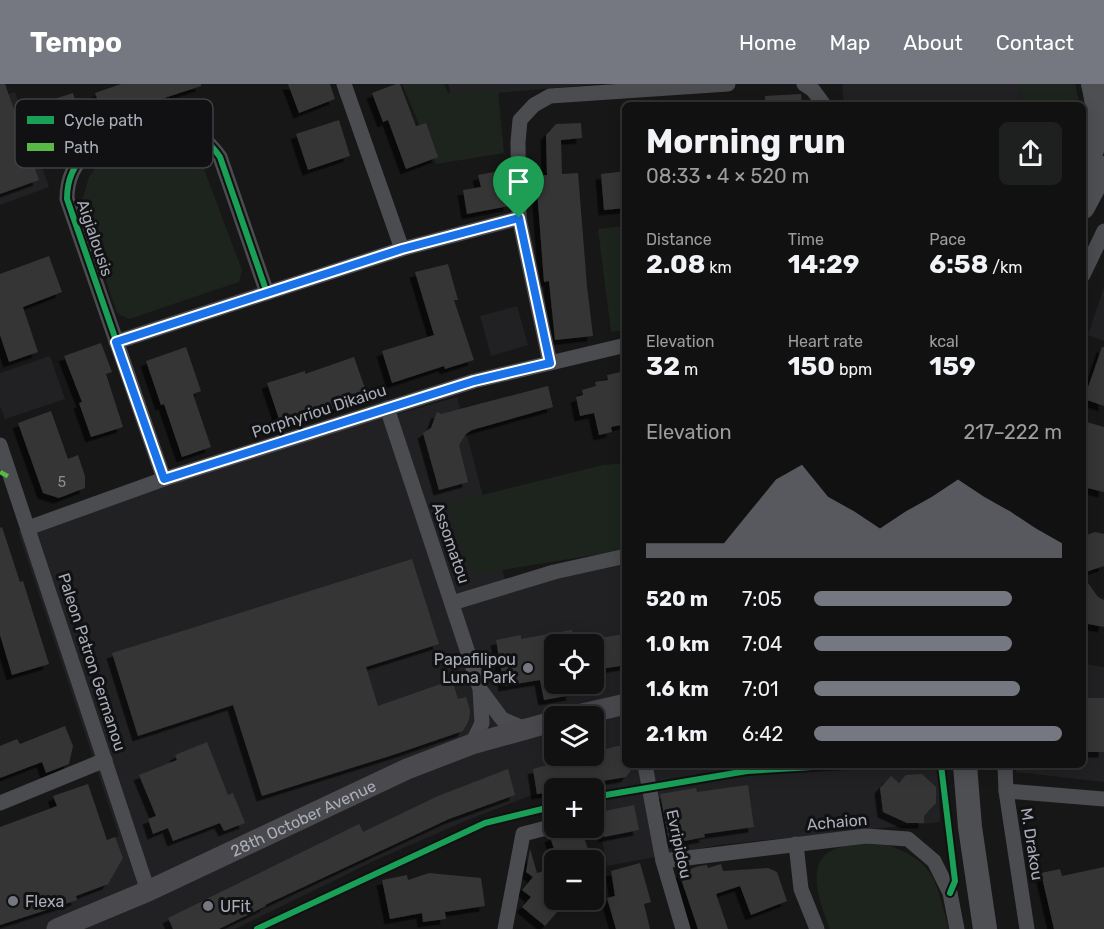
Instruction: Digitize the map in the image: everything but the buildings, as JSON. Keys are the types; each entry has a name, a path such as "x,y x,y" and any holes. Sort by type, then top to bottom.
{"main road":[{"path":"1086,164 1098,132 1099,108 1093,84"},
{"path":"1086,201 1104,168"},
{"path":"604,709 622,705"},
{"name":"28th October Avenue","path":"57,929 148,891 355,792 472,744 544,724"},
{"path":"965,768 970,827 985,929"},
{"path":"980,768 984,825 999,929"}],"street":[{"path":"344,84 402,249"},
{"path":"550,363 519,218 518,128 520,120 541,100 550,96 728,84"},
{"path":"804,84 813,90 822,102"},
{"name":"Aigialousis","path":"213,146 227,175 267,293"},
{"name":"Aigialousis","path":"73,168 67,182 67,199 164,479"},
{"path":"116,342 402,249 519,218"},
{"path":"1086,269 1104,231"},
{"name":"Porphyriou Dikaiou","path":"28,528 164,479 474,381 622,346"},
{"name":"Assomatou","path":"387,408 480,689 483,723 472,744"},
{"name":"Paleon Patron Germanou","path":"0,445 148,891"},
{"path":"452,603 554,572 622,557"},
{"name":"Assomatou","path":"480,689 502,719 525,729"},
{"path":"0,803 105,760"},
{"name":"Evripidou","path":"646,768 663,861 683,929"},
{"name":"M. Drakou","path":"1005,768 1006,791 1028,929"},
{"path":"1006,791 1104,798"},
{"path":"505,929 523,834 544,829"},
{"name":"Achaion","path":"663,861 866,836 908,839 934,861 950,892 957,929"},
{"path":"796,844 801,889 817,929"}],"shaded area":[{"path":"402,84 444,84 448,93 498,90 504,153 436,164"},
{"path":"448,84 598,84 452,97"},
{"path":"842,84 1019,84 1022,102 844,102"},
{"path":"1019,84 1075,84 1079,102 1022,102"},
{"path":"15,92 18,99 15,99 15,168 42,168 49,187 0,205 0,97"},
{"path":"96,168 204,168 242,270 239,282 129,319 117,313 81,204 89,177"},
{"path":"622,226 622,330 611,332 598,229"},
{"path":"1104,287 1104,341 1088,335"},
{"path":"517,306 528,345 491,356 480,316"},
{"path":"50,356 65,399 5,419 0,406 0,373"},
{"path":"457,397 505,580 622,553 622,768 938,768 940,822 719,845 607,866 602,838 604,838 604,778 544,778 544,794 529,796 470,819 378,859 235,929 0,929 0,877 119,836 18,531 164,481"},
{"path":"622,463 622,550 472,575 446,504 603,465"},
{"path":"1086,664 1104,667 1104,782 1016,772 1016,768 1086,768"},
{"path":"879,842 912,856 930,873 940,896 949,929 830,929 818,888 818,867 822,859 829,852 840,847"}],"marked path":[{"path":"0,472 11,478"}],"cycle path":[{"path":"213,148 220,157 267,293"},
{"path":"75,168 68,184 67,199 164,479"},
{"path":"604,795 747,771 796,768"},
{"path":"941,768 955,881 950,893"},
{"path":"257,929 485,823 544,809"}],"place":[{"name":"Papafilipou Luna Park","path":"528,668"},
{"name":"Flexa","path":"13,901"},
{"name":"UFit","path":"208,906"}],"route":[{"path":"519,218 550,363 474,381 164,479 116,342 402,249 519,218"}]}
